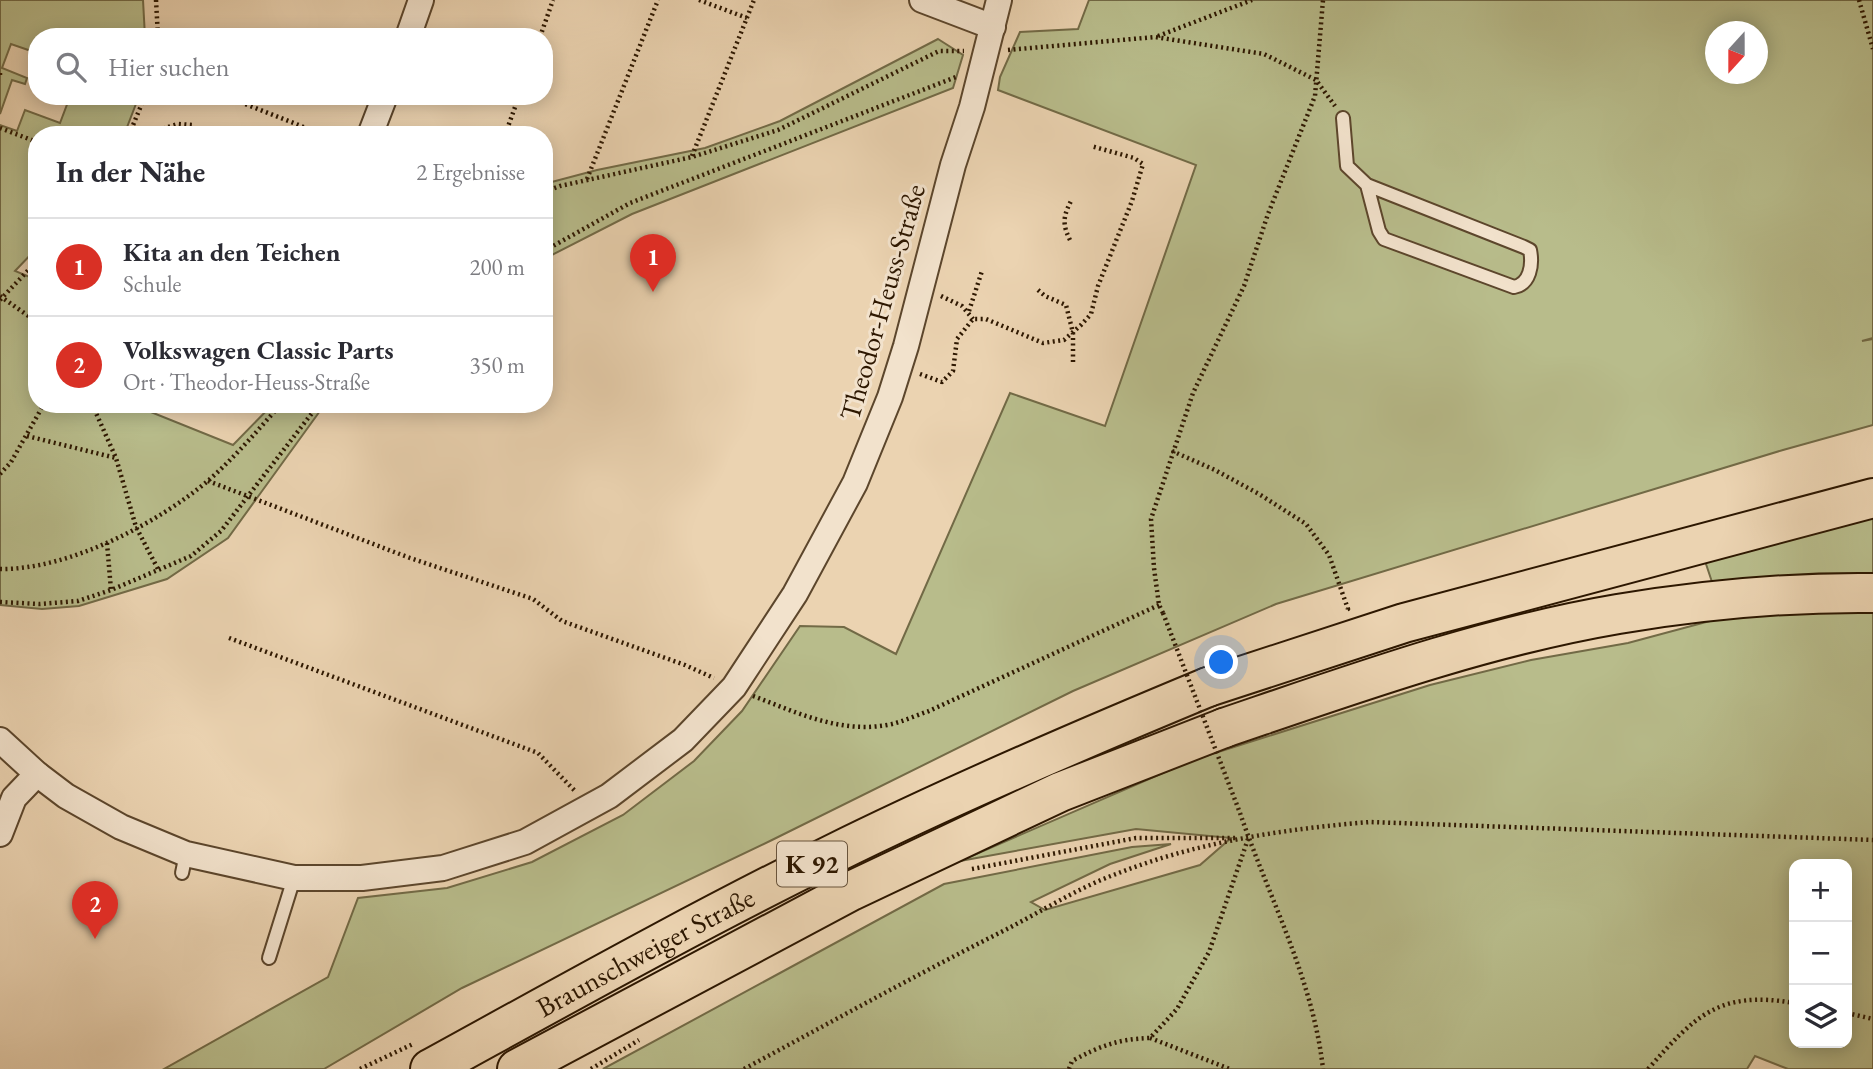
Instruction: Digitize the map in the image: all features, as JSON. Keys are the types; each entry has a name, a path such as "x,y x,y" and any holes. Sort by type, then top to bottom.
{"highway":[{"name":"Braunschweiger Straße","path":"430,1069 639,955 831,855 1034,759 1208,687 1404,623 1873,498"},
{"name":"Braunschweiger Straße","path":"517,1069 851,891 1060,792 1224,728 1398,669 1498,641 1618,614 1765,595 1873,593"}],"street":[{"path":"411,28 421,0"},
{"path":"922,0 993,27"},
{"name":"Theodor-Heuss-Straße","path":"0,740 66,796 184,863 294,878 362,878 443,868 525,842 609,796 683,740 734,687 795,594 855,483 890,397 899,367 999,0"},
{"path":"373,126 382,105"},
{"path":"0,834 13,798 37,774"}],"lane":[{"path":"1343,118 1347,166 1367,185 1530,250 1532,260 1528,279 1521,286 1514,287 1384,239 1379,231 1367,185"},
{"path":"269,958 294,878"}],"path":[{"path":"156,0 158,28"},
{"path":"543,28 553,0"},
{"path":"586,180 657,0"},
{"path":"699,0 747,18"},
{"path":"692,157 754,0"},
{"path":"1155,37 1252,0"},
{"path":"1323,0 1315,96 1268,214 1244,286 1193,393 1151,519 1159,605 1295,956 1319,1034 1323,1069"},
{"path":"1859,0 1873,49"},
{"path":"553,189 692,157 778,130 939,51 986,52 1155,37 1264,54 1316,79 1343,118"},
{"path":"553,246 630,203 968,72 986,52"},
{"path":"133,126 141,105"},
{"path":"248,105 301,126"},
{"path":"508,126 516,105"},
{"path":"171,126 192,125"},
{"path":"0,128 28,139"},
{"path":"973,318 986,319 1043,344 1064,340 1091,314 1098,286 1132,201 1143,163 1091,146"},
{"path":"1070,240 1063,225 1065,211 1072,200"},
{"path":"28,270 1,298 28,316"},
{"path":"969,311 982,271"},
{"path":"921,289 944,297 969,311 973,318"},
{"path":"1038,290 1066,305 1073,332 1073,362"},
{"path":"899,367 942,382 953,371 957,339 973,318"},
{"path":"0,474 27,436 39,413"},
{"path":"96,413 116,457 136,527 159,571"},
{"path":"0,569 60,560 107,543 136,527 208,481 240,452 273,413"},
{"path":"0,602 40,604 78,601 191,556 221,531 312,413"},
{"path":"27,436 116,457"},
{"path":"1172,451 1237,482 1306,524 1329,555 1348,609"},
{"path":"208,481 410,558 533,599 562,621 685,665 748,694 832,725 860,727 892,724 929,711 1159,605"},
{"path":"107,543 111,590"},
{"path":"229,638 538,753 590,807"},
{"path":"744,1069 923,972 1114,874 1183,852 1248,838 1306,827 1370,822 1873,840"},
{"path":"968,870 1136,838 1248,838"},
{"path":"1150,1038 1177,1009 1209,951 1248,838"},
{"path":"1648,1069 1689,1024 1727,1002 1754,999 1789,1002"},
{"path":"1852,1014 1873,1018"},
{"path":"1069,1069 1072,1061 1097,1047 1125,1039 1150,1038 1230,1069"}],"green space":[{"path":"0,0 143,0 145,28 28,28 28,50 11,44 2,68 27,78 25,84 12,80 0,114"},
{"path":"1089,0 1873,0 1873,338 1862,341 1873,339 1873,425 1276,604 1073,691 772,840 462,988 324,1069 164,1069 328,977 358,898 447,888 532,862 623,815 694,761 742,711 800,626 844,627 896,654 1010,393 1105,426 1196,165 998,90 1000,77 1020,32 1078,29"},
{"path":"938,39 963,55 953,88 632,214 553,254 553,182 705,148 780,121"},
{"path":"67,105 136,105 127,126 28,126 28,257 15,271 28,276 28,413 153,413 233,445 264,413 318,413 228,538 167,579 79,606 42,609 0,605 0,125 17,131 25,110 60,123"},
{"path":"1873,515 1873,574 1761,579 1713,585 1704,558"},
{"path":"1873,610 1873,1069 1788,1069 1755,1056 1747,1069 603,1069 944,884 1132,847 1171,844 1110,864 1031,902 1045,910 1200,865 1231,838 1136,829 960,861 1193,760 1430,685 1531,660 1628,643 1721,618"}],"place":[{"name":"Kita an den Teichen","path":"653,292"},
{"name":"Volkswagen Classic Parts","path":"95,939"}]}
